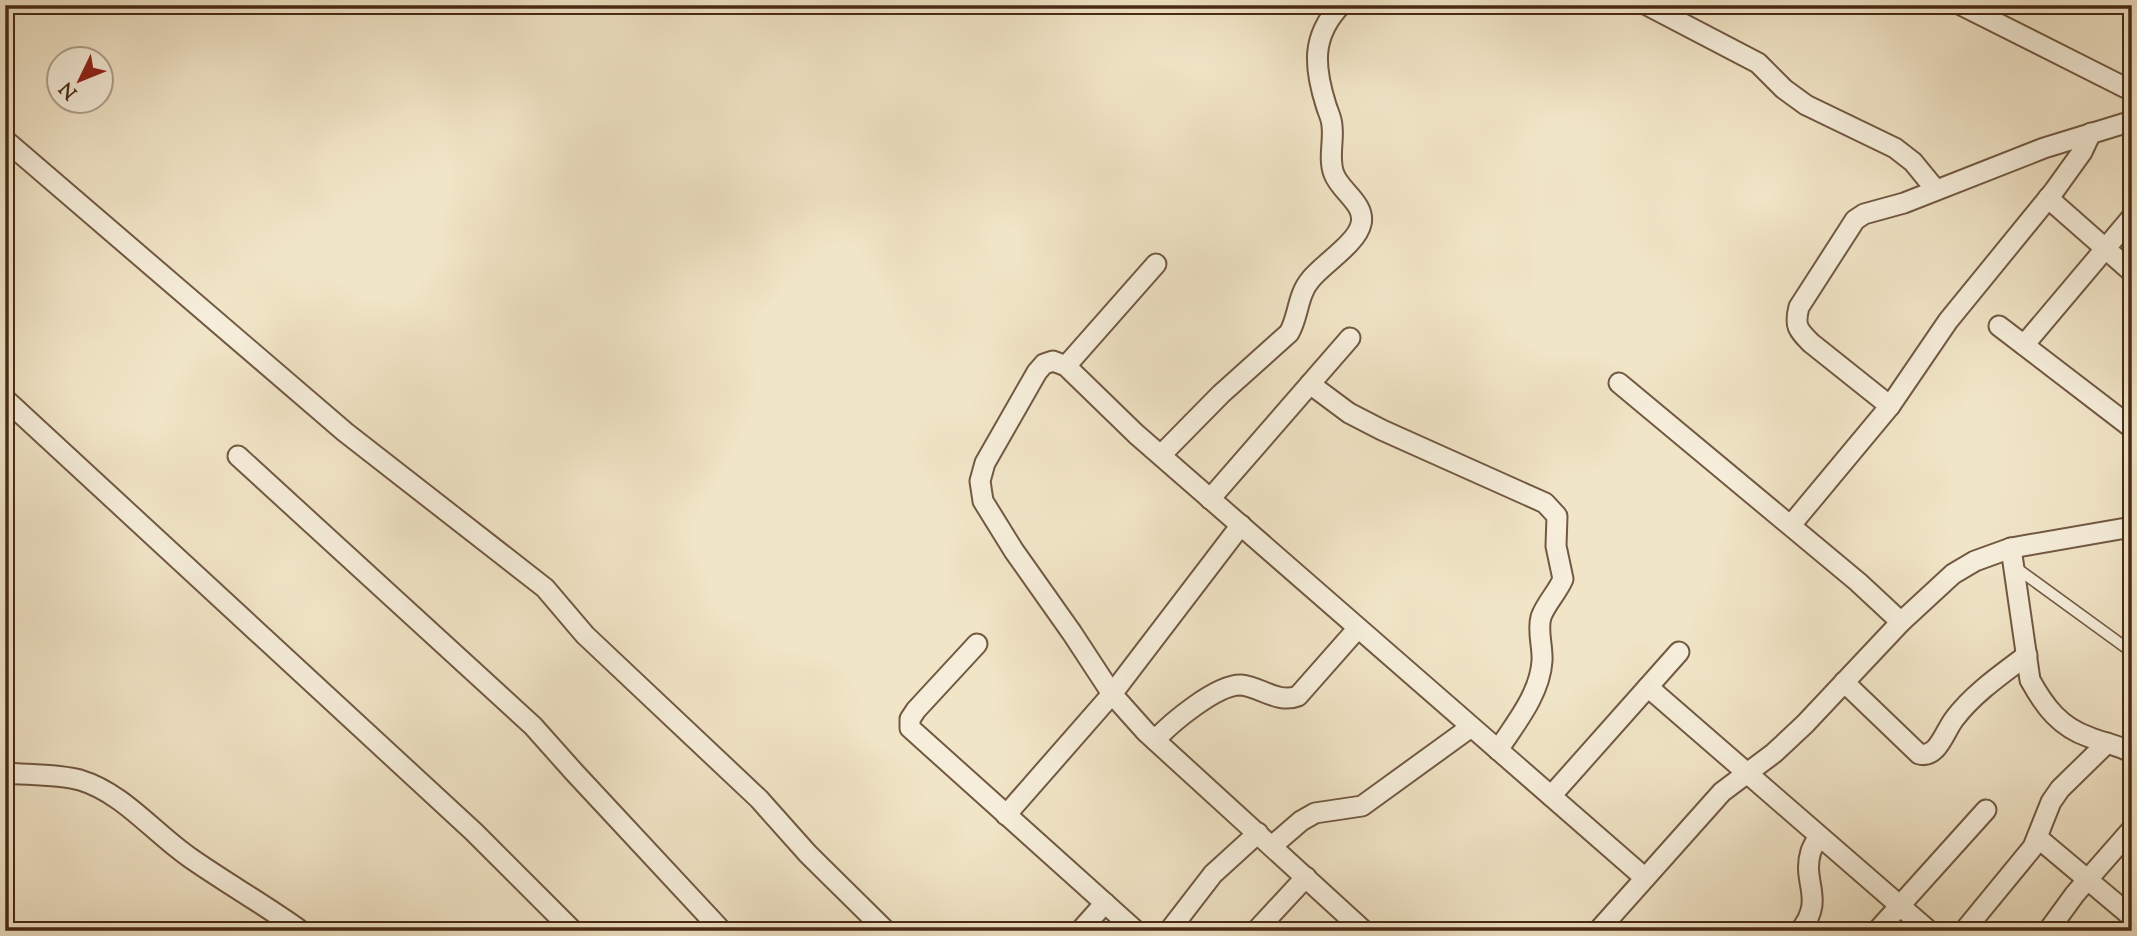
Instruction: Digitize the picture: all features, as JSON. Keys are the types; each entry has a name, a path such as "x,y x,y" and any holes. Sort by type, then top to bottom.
{"street":[{"path":"1161,455 1221,394 1289,333 1296,321 1303,291 1311,279 1357,234 1362,223 1361,211 1332,171 1332,123 1325,104 1316,60 1318,44 1341,5"},
{"path":"1647,5 1758,63 1806,106 1895,148 1913,162 1936,190"},
{"path":"1961,5 2132,91"},
{"path":"1890,406 1811,343 1800,331 1795,320 1799,307 1855,220 1864,214 1904,203 2044,148 2132,121"},
{"path":"1791,525 1890,406 1948,321 2048,198 2081,152 2091,133"},
{"path":"5,140 345,432 545,588 585,635 759,799 808,854 886,931"},
{"path":"2048,198 2132,272"},
{"path":"2024,345 2132,217"},
{"path":"1066,366 1156,264"},
{"path":"1999,326 2132,428"},
{"path":"1210,499 1350,338"},
{"path":"1352,927 1306,877 1155,740 1112,694 983,501 980,481 985,463 1044,364 1053,361 1066,366 1210,499 1645,878"},
{"path":"1619,383 1791,525 1901,622"},
{"path":"1310,384 1349,413 1545,503 1557,516 1556,546 1563,579 1542,616 1542,662 1538,681 1498,750"},
{"path":"5,399 474,832 573,931"},
{"path":"238,456 533,726 722,931"},
{"path":"1006,815 1112,694 1241,525"},
{"path":"1598,931 1722,792 1782,746 1901,622 1953,574 1975,561 2012,557 2132,527"},
{"path":"2012,557 2030,680 2051,713 2076,732 2132,752"},
{"path":"1155,740 1182,714 1231,687 1241,685 1289,699 1298,696 1358,628"},
{"path":"977,644 916,710 910,728 1136,931"},
{"path":"1551,796 1679,652"},
{"path":"1844,682 1919,754 1925,756 1937,747 1955,717 2026,655"},
{"path":"1648,687 1929,931"},
{"path":"1169,931 1213,874 1265,840 1315,813 1362,806 1471,727"},
{"path":"1964,931 2034,847 2051,802 2060,789 2107,743"},
{"path":"5,773 79,780 102,789 189,857 263,903 301,931"},
{"path":"1877,931 1986,810"},
{"path":"2048,931 2132,829"},
{"path":"1800,931 1812,910 1809,864 1818,836"},
{"path":"2038,838 2132,917"},
{"path":"1256,931 1306,877"},
{"path":"1080,931 1105,903"}],"lane":[{"path":"2012,557 2125,647 2132,648"}]}
